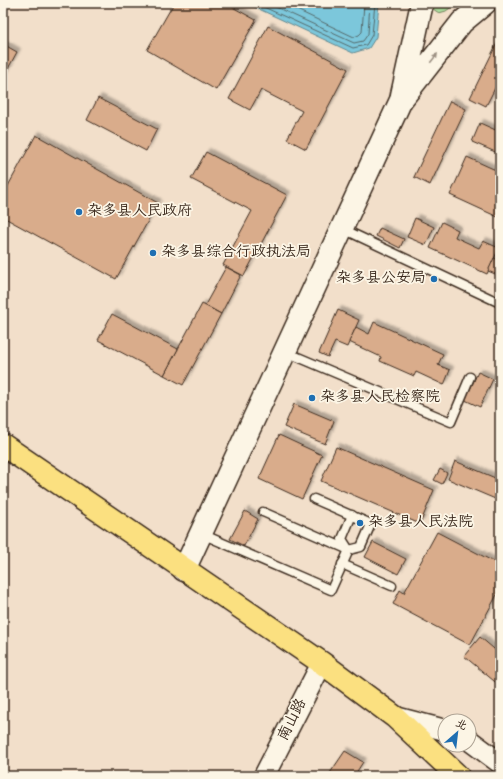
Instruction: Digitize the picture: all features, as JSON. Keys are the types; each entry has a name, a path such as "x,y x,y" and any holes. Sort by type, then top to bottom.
{"main road":[{"path":"184,570 401,100 422,3"},
{"path":"401,100 462,22 485,3"},
{"path":"3,445 322,663 395,717 458,776"}],"street":[{"name":"南山路","path":"264,776 322,663"},
{"path":"395,717 437,728"},
{"path":"477,746 500,763"}],"lane":[{"path":"342,229 500,303"},
{"path":"285,352 450,422 470,377"},
{"path":"263,512 349,550 361,547 371,524 314,499"},
{"path":"349,550 342,539 352,515"},
{"path":"201,533 331,590 349,550"},
{"path":"342,564 392,586"}],"green space":[{"path":"431,3 457,3 446,11 439,13 433,9"}],"water":[{"path":"246,3 379,3 376,37 369,48 353,53"}],"building":[{"path":"174,3 225,3 256,20 216,90 147,50"},
{"path":"268,26 348,69 306,149 287,139 302,111 261,90 250,110 229,99"},
{"path":"500,37 500,78 486,106 470,98"},
{"path":"3,44 17,52 3,78"},
{"path":"98,98 157,129 146,151 87,120"},
{"path":"450,101 466,109 430,185 414,177"},
{"path":"480,123 500,132 500,154 472,142"},
{"path":"36,135 158,203 116,279 3,217 3,195"},
{"path":"206,152 287,195 244,276 223,265 252,211 191,179"},
{"path":"467,157 500,172 500,218 450,195"},
{"path":"415,218 434,227 426,245 407,237"},
{"path":"442,222 458,230 455,237 479,248 483,241 499,248 487,274 430,248"},
{"path":"380,228 404,239 400,248 376,236"},
{"path":"494,258 500,261 500,276 488,271"},
{"path":"226,267 241,275 221,314 205,305"},
{"path":"202,304 221,314 183,385 164,375"},
{"path":"338,310 359,320 347,347 335,342 328,357 319,353"},
{"path":"112,314 178,349 164,375 98,340"},
{"path":"374,322 443,354 438,365 450,370 444,385 416,372 414,376 380,361 381,357 349,342 356,327 369,334"},
{"path":"478,372 493,379 480,407 465,400"},
{"path":"294,404 334,421 325,444 284,427"},
{"path":"279,435 322,455 302,499 259,479"},
{"path":"336,447 434,490 420,524 321,481"},
{"path":"455,461 500,480 500,501 448,479"},
{"path":"440,469 447,473 442,484 434,480"},
{"path":"245,511 258,519 244,546 230,539"},
{"path":"437,532 500,565 500,589 470,645 393,604 400,590 404,593"},
{"path":"373,542 406,559 398,574 365,557"},
{"path":"480,637 500,654 500,686 464,656"},
{"path":"345,751 363,762 354,776 328,776"}],"place":[{"name":"杂多县人民政府","path":"79,212"},
{"name":"杂多县综合行政执法局","path":"153,253"},
{"name":"杂多县公安局","path":"434,279"},
{"name":"杂多县人民检察院","path":"312,398"},
{"name":"杂多县人民法院","path":"360,523"}]}
